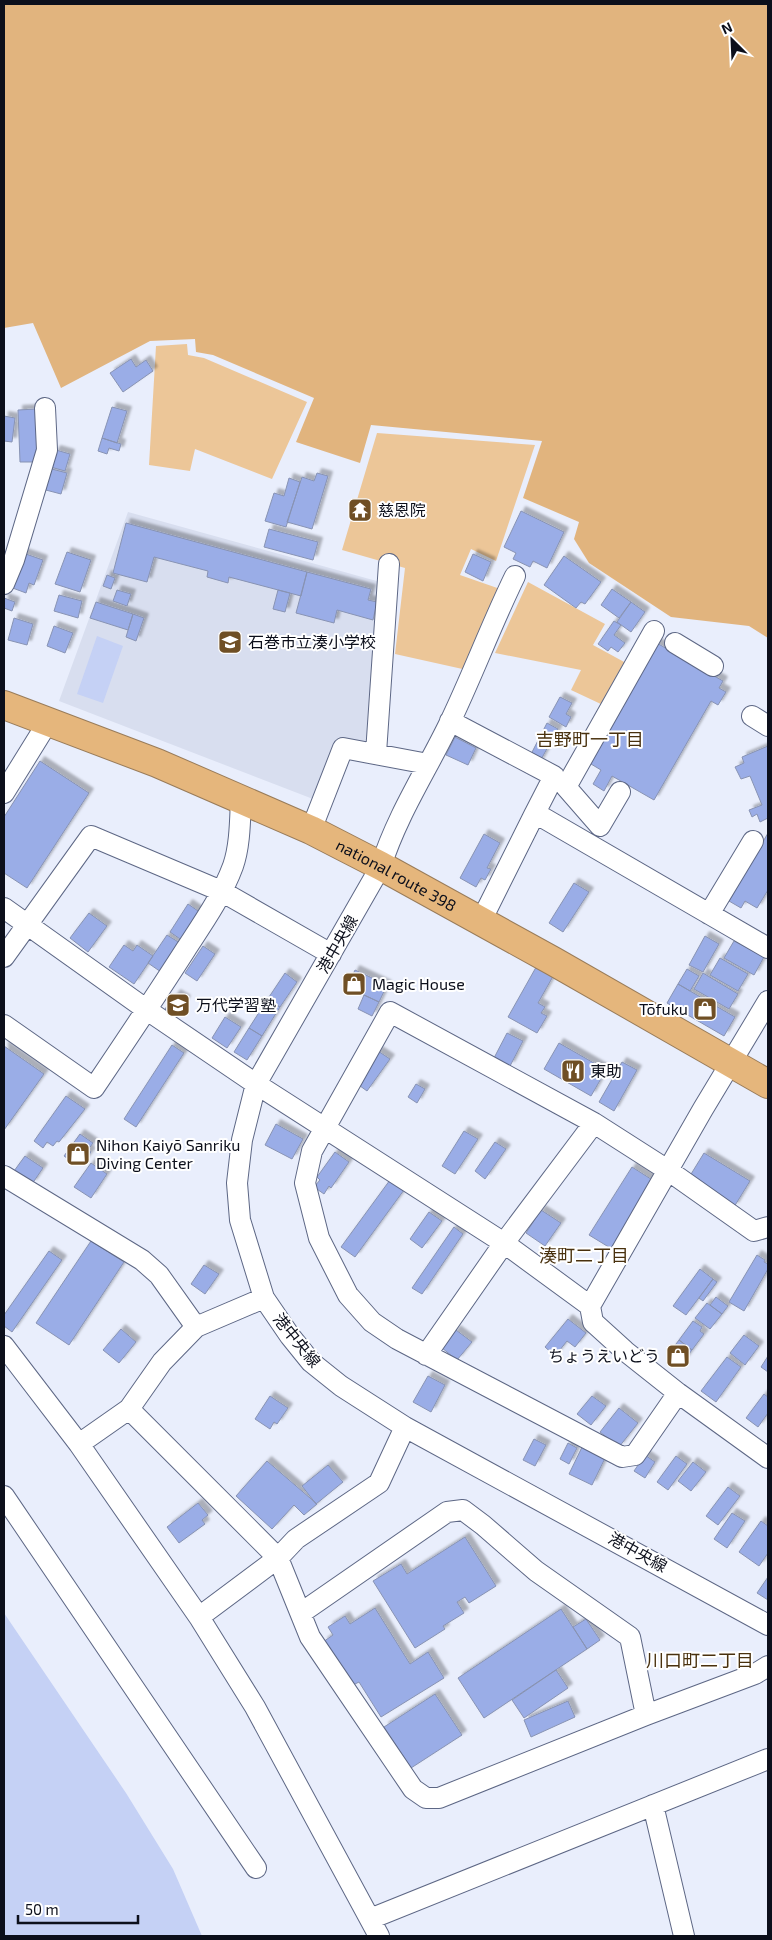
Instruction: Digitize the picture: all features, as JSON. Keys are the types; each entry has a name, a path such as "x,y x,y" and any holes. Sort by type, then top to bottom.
{"highway":[{"name":"national route 398","path":"4,705 157,763 311,830 480,921 768,1084"}],"street":[{"path":"4,584 14,560 47,450 45,408"},
{"path":"376,754 389,564"},
{"name":"港中央線","path":"515,576 450,721 386,849 381,866 256,1084 242,1140 236,1183 240,1220 264,1298 290,1336 311,1362 342,1386 405,1427 768,1625"},
{"path":"620,792 600,826 566,787 654,631"},
{"path":"675,643 713,666"},
{"path":"450,721 554,776 480,921"},
{"path":"4,793 48,722"},
{"path":"311,830 343,748 428,764"},
{"path":"4,1025 94,1088 147,1010 221,891 233,865 239,834 241,799"},
{"path":"535,813 768,948"},
{"path":"4,957 91,836 221,891 331,954"},
{"path":"710,914 753,841"},
{"path":"4,908 147,1010 256,1084 504,1243 590,1306"},
{"path":"765,1450 678,1393 625,1351 593,1322 590,1306 768,1001"},
{"path":"678,1393 636,1455 622,1457 397,1339 372,1322 348,1295 319,1238 305,1183 312,1152 324,1128 390,1012 594,1123 754,1231 768,1227"},
{"path":"426,1354 504,1243 594,1123"},
{"path":"4,1176 142,1260 159,1275 196,1327"},
{"path":"78,1444 129,1409 162,1362 196,1327 264,1298"},
{"path":"4,1346 78,1444 199,1617 255,1707 375,1928 653,1805 768,1759"},
{"path":"129,1409 278,1558 310,1637 413,1789 426,1798 439,1798 646,1714 755,1674 768,1666"},
{"path":"199,1617 278,1558 296,1539 379,1484 405,1427"},
{"path":"4,1496 256,1868"},
{"path":"301,1614 447,1512 463,1510 536,1571 630,1637 646,1714"},
{"path":"653,1805 684,1936"}],"shaded area":[{"path":"4,4 768,4 768,638 749,626 671,617 589,563 574,539 579,522 523,498 542,441 371,425 360,463 296,442 314,398 213,355 196,352 195,339 150,341 61,388 33,323 4,328"},
{"path":"187,344 188,355 204,358 307,402 272,479 195,449 190,471 149,465 156,346"},
{"path":"377,433 535,445 496,561 471,549 460,575 503,590 467,670 395,654 405,568 342,550"},
{"name":"石巻市立湊小学校","path":"128,512 384,583 372,737 359,744 334,743 313,799 59,701"},
{"path":"528,582 605,624 593,645 626,663 603,705 571,690 581,670 495,653"}],"water":[{"path":"97,636 123,646 103,703 77,694"},
{"path":"4,1613 126,1793 173,1869 202,1936 4,1936"}],"building":[{"path":"131,359 136,367 146,360 153,371 123,392 110,373"},
{"path":"112,407 127,411 117,443 102,438"},
{"path":"36,409 38,462 20,462 18,410"},
{"path":"4,416 15,418 12,442 4,441"},
{"path":"102,438 121,444 119,451 109,448 107,454 98,451"},
{"path":"56,450 70,454 65,471 47,466"},
{"path":"48,468 67,473 61,494 42,489"},
{"path":"317,473 328,476 312,529 287,522 302,477 314,481"},
{"path":"289,478 300,482 286,527 265,521 274,493 284,496"},
{"path":"521,511 564,532 547,568 533,561 530,567 513,559 516,553 504,547"},
{"path":"126,523 307,572 301,596 229,577 228,583 207,577 208,571 154,557 147,582 113,573"},
{"path":"269,529 318,542 313,560 264,547"},
{"path":"67,552 91,560 80,592 55,584"},
{"path":"23,553 43,560 34,585 29,583 26,593 10,587"},
{"path":"473,554 491,562 483,581 465,572"},
{"path":"564,556 601,582 585,604 581,602 576,608 544,585"},
{"path":"307,572 371,589 368,600 377,602 373,620 337,610 334,623 296,613"},
{"path":"107,575 115,578 111,589 103,586"},
{"path":"612,589 631,602 619,618 601,605"},
{"path":"117,590 131,594 127,606 113,601"},
{"path":"278,590 290,593 285,612 273,609"},
{"path":"59,595 82,601 78,618 54,611"},
{"path":"4,598 15,602 12,611 4,608"},
{"path":"96,602 133,614 128,630 90,618"},
{"path":"631,602 645,612 631,632 617,622"},
{"path":"133,614 144,618 136,641 126,637"},
{"path":"14,618 33,624 27,645 8,640"},
{"path":"614,621 621,625 614,635 625,643 618,652 611,647 608,651 598,644"},
{"path":"54,626 73,633 65,653 47,646"},
{"path":"655,642 723,681 719,688 726,692 718,705 711,701 654,800 612,776 604,791 593,784 601,770 586,761"},
{"path":"560,697 572,703 566,714 571,717 566,727 549,717"},
{"path":"547,723 558,729 539,763 529,758"},
{"path":"455,737 476,748 468,765 446,755"},
{"path":"768,746 768,818 760,822 757,814 752,817 749,810 762,805 750,776 741,779 735,767 744,763 742,757"},
{"path":"40,761 89,793 27,888 4,873 4,817"},
{"path":"768,833 768,890 757,908 745,901 741,908 729,901"},
{"path":"484,834 500,843 487,868 491,869 485,880 481,878 476,887 460,878"},
{"path":"574,883 589,892 563,932 549,923"},
{"path":"188,904 201,913 183,941 170,932"},
{"path":"89,913 107,926 88,952 70,938"},
{"path":"167,935 180,943 161,972 148,963"},
{"path":"705,936 719,944 703,972 689,965"},
{"path":"734,941 764,957 754,975 724,958"},
{"path":"124,945 133,951 137,945 153,956 134,984 109,967"},
{"path":"203,946 215,954 197,981 185,973"},
{"path":"720,958 748,974 738,991 710,975"},
{"path":"539,962 556,971 538,1003 545,1007 541,1013 547,1016 537,1033 508,1017"},
{"path":"687,969 699,976 690,991 678,984"},
{"path":"355,970 387,985 379,1002 347,987"},
{"path":"285,973 297,982 280,1007 267,1000"},
{"path":"703,973 738,994 729,1009 694,989"},
{"path":"678,984 735,1017 724,1036 667,1003"},
{"path":"176,994 186,1000 175,1016 165,1009"},
{"path":"364,995 379,1002 372,1016 358,1009"},
{"path":"267,1000 280,1007 262,1036 249,1028"},
{"path":"225,1017 241,1027 227,1048 212,1038"},
{"path":"249,1028 262,1036 247,1060 234,1052"},
{"path":"507,1033 523,1041 510,1066 494,1058"},
{"path":"559,1043 606,1070 591,1096 544,1069"},
{"path":"172,1045 184,1053 136,1127 124,1119"},
{"path":"4,1046 44,1074 4,1130"},
{"path":"378,1051 390,1059 367,1091 356,1083"},
{"path":"622,1062 637,1070 614,1111 599,1102"},
{"path":"416,1084 425,1089 417,1103 408,1097"},
{"path":"66,1096 85,1109 59,1142 57,1141 53,1146 47,1142 43,1148 34,1141"},
{"path":"276,1124 303,1139 292,1159 265,1145"},
{"path":"464,1131 478,1139 455,1174 442,1166"},
{"path":"80,1134 93,1143 88,1150 91,1152 83,1163 80,1161 77,1165 64,1156"},
{"path":"495,1142 506,1149 485,1179 475,1171"},
{"path":"335,1152 349,1162 331,1188 329,1186 324,1194 314,1187 320,1180 317,1177"},
{"path":"704,1153 750,1181 734,1207 688,1179"},
{"path":"25,1156 43,1168 32,1184 14,1171"},
{"path":"91,1163 107,1174 91,1198 74,1187"},
{"path":"632,1167 654,1181 612,1249 589,1235"},
{"path":"390,1180 404,1190 355,1257 341,1247"},
{"path":"541,1210 561,1223 545,1246 526,1233"},
{"path":"429,1212 442,1221 422,1248 410,1239"},
{"path":"454,1227 463,1234 422,1294 412,1288"},
{"path":"91,1241 124,1262 69,1345 36,1323"},
{"path":"49,1251 62,1260 12,1332 4,1326 4,1315"},
{"path":"757,1255 765,1260 764,1262 768,1264 768,1269 744,1311 729,1302"},
{"path":"204,1265 219,1274 205,1294 191,1284"},
{"path":"700,1269 713,1279 686,1315 673,1306"},
{"path":"713,1279 717,1282 703,1301 699,1298"},
{"path":"716,1297 728,1306 722,1314 710,1305"},
{"path":"707,1303 722,1314 710,1329 695,1318"},
{"path":"568,1319 586,1333 575,1347 567,1341 555,1356 545,1347"},
{"path":"693,1321 702,1327 700,1331 704,1334 692,1350 679,1340"},
{"path":"121,1329 136,1342 119,1363 103,1350"},
{"path":"456,1330 472,1342 457,1360 442,1348"},
{"path":"744,1335 759,1346 745,1365 730,1353"},
{"path":"679,1340 692,1350 680,1366 667,1356"},
{"path":"768,1356 768,1372 761,1367"},
{"path":"727,1357 741,1367 716,1402 701,1391"},
{"path":"428,1376 445,1385 431,1412 413,1402"},
{"path":"764,1394 768,1397 768,1413 758,1427 746,1418"},
{"path":"270,1396 288,1408 277,1424 274,1422 270,1429 255,1419"},
{"path":"592,1396 606,1406 591,1425 577,1414"},
{"path":"619,1408 638,1423 619,1447 600,1432"},
{"path":"534,1439 546,1445 535,1466 523,1460"},
{"path":"585,1441 608,1452 592,1485 569,1474"},
{"path":"568,1443 577,1448 569,1464 560,1459"},
{"path":"645,1455 655,1462 645,1478 634,1471"},
{"path":"676,1456 687,1464 668,1490 657,1482"},
{"path":"267,1461 317,1504 304,1515 294,1505 272,1529 236,1496"},
{"path":"693,1462 706,1472 691,1491 678,1481"},
{"path":"328,1465 343,1482 316,1504 302,1486"},
{"path":"728,1487 740,1496 718,1525 706,1516"},
{"path":"198,1503 208,1515 202,1520 205,1524 179,1543 167,1527"},
{"path":"732,1513 745,1521 727,1548 714,1539"},
{"path":"761,1521 768,1526 768,1553 759,1566 739,1552"},
{"path":"465,1537 496,1586 469,1603 465,1597 457,1602 464,1613 443,1626 445,1629 415,1648 373,1581 401,1564 407,1574"},
{"path":"768,1577 768,1600 757,1593"},
{"path":"375,1608 410,1664 428,1652 444,1678 381,1717 359,1682 351,1686 323,1642 333,1635 328,1627 345,1616 350,1624"},
{"path":"561,1609 587,1649 484,1718 458,1678"},
{"path":"586,1619 600,1640 587,1649 573,1627"},
{"path":"556,1670 568,1688 524,1718 512,1700"},
{"path":"435,1694 462,1735 411,1768 384,1727"},
{"path":"568,1701 575,1717 531,1737 524,1720"}],"place":[{"name":"慈恩院","path":"360,510"},
{"name":"石巻市立湊小学校","path":"230,642"},
{"name":"Magic House","path":"354,984"},
{"name":"万代学習塾","path":"178,1005"},
{"name":"Tōfuku","path":"705,1009"},
{"name":"東助","path":"573,1071"},
{"name":"Nihon Kaiyō Sanriku Diving Center","path":"78,1154"},
{"name":"ちょうえいどう","path":"678,1356"}],"district":[{"name":"吉野町一丁目","path":"590,740"},
{"name":"湊町二丁目","path":"584,1256"},
{"name":"川口町二丁目","path":"700,1661"}]}
